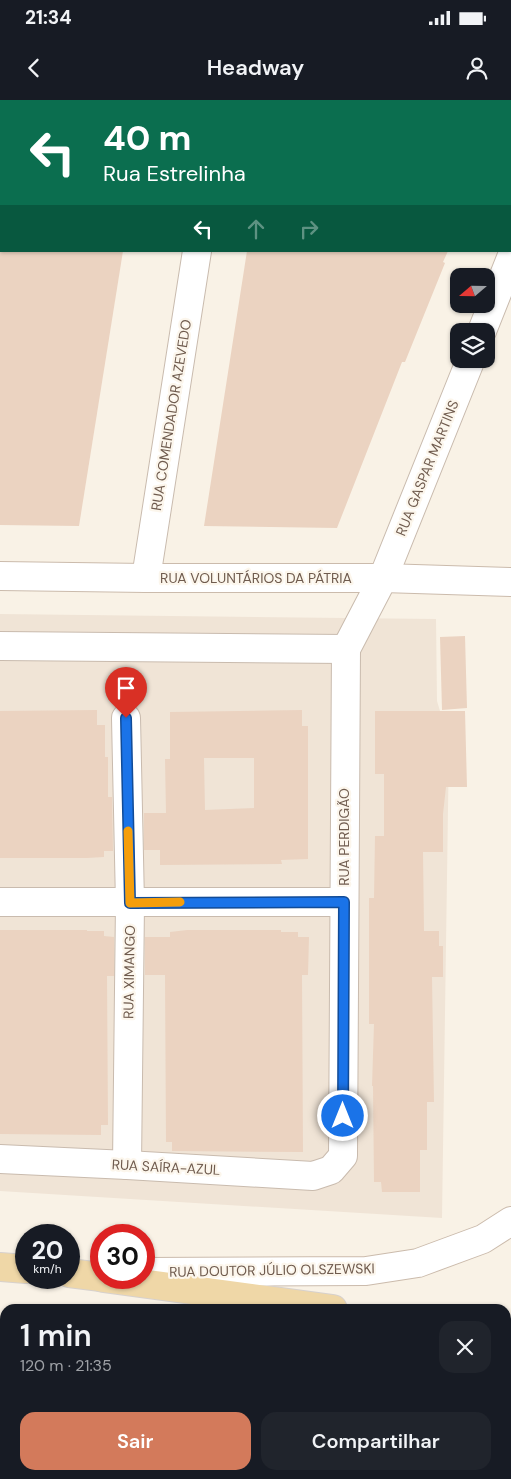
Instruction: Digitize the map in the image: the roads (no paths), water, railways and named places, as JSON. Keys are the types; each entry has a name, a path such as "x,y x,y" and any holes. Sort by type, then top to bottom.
{"main road":[{"path":"0,1267 15,1268"},
{"path":"155,1284 297,1304"}],"street":[{"name":"RUA COMENDADOR AZEVEDO","path":"146,578 196,252"},
{"path":"485,323 511,258"},
{"name":"RUA GASPAR MARTINS","path":"346,649 383,578 467,368"},
{"name":"RUA VOLUNTÁRIOS DA PÁTRIA","path":"0,576 383,578 511,582"},
{"path":"0,646 346,649"},
{"name":"RUA PERDIGÃO","path":"331,1170 343,1156 346,649"},
{"name":"RUA XIMANGO","path":"126,718 130,903 127,1165"},
{"path":"0,902 344,902"},
{"name":"RUA SAÍRA-AZUL","path":"0,1159 313,1176 331,1170"},
{"name":"RUA DOUTOR JÚLIO OLSZEWSKI","path":"155,1272 366,1271 418,1263 484,1239 511,1222"}]}
